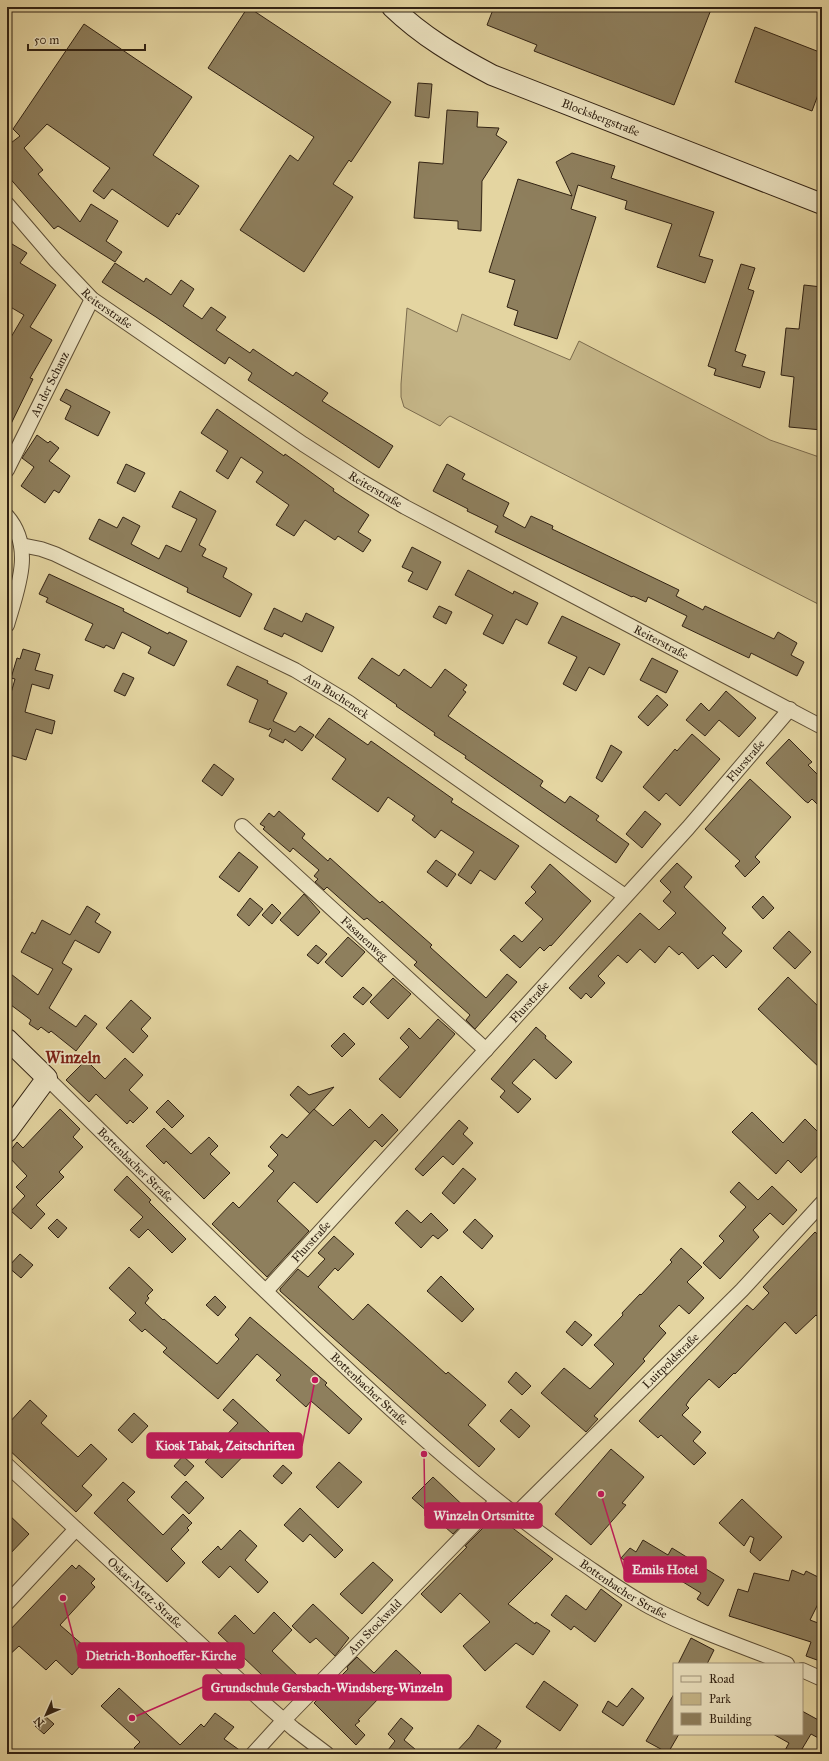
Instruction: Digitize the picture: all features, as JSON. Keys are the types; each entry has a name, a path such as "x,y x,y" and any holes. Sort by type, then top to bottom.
{"main road":[{"name":"Blocksbergstraße","path":"399,9 424,35 452,54 492,75 822,204"},
{"name":"Bottenbacher Straße","path":"7,1039 47,1078"},
{"path":"7,1132 47,1078"}],"street":[{"name":"Reiterstraße","path":"7,204 56,261 92,299 303,444 405,507 790,709"},
{"name":"An der Schanz","path":"7,470 92,299"},
{"path":"7,516 18,533 21,545 22,572 7,625"},
{"name":"Am Bucheneck","path":"21,545 41,549 55,554 295,670 318,683 355,707 625,896"},
{"path":"790,709 822,727"},
{"name":"Flurstraße","path":"266,1291 688,828 790,709"},
{"name":"Fasanenweg","path":"242,826 486,1050"},
{"name":"Bottenbacher Straße","path":"47,1078 266,1291 421,1437 497,1501 564,1551 626,1593 650,1607 677,1620 784,1663"},
{"name":"Luitpoldstraße","path":"515,1515 736,1295 822,1203"},
{"name":"Oskar-Metz-Straße","path":"7,1465 283,1721 327,1754"},
{"name":"Am Stockwald","path":"254,1754 283,1721 497,1501"},
{"path":"7,1603 76,1529"},
{"path":"803,1670 822,1680"}],"green space":[{"path":"407,308 457,332 462,314 570,360 579,341 770,440 822,458 822,606 450,416 440,426 404,407 401,397 401,384"}],"building":[{"path":"248,7 391,102 351,162 349,160 333,184 353,197 304,272 240,230 290,155 298,161 314,137 208,68"},
{"path":"494,7 712,7 674,105 534,51 537,45 487,25"},
{"path":"84,24 192,97 153,155 199,186 179,215 177,213 168,227 112,189 104,199 93,191 110,168 47,124 24,148 43,170 38,174 80,222 91,204 118,221 106,241 122,252 115,262 58,226 54,229 7,175 7,146 20,136 13,129"},
{"path":"755,27 822,53 822,84 812,111 735,82"},
{"path":"418,83 432,84 429,118 415,116"},
{"path":"447,110 478,112 477,127 499,128 496,135 507,142 482,181 481,231 458,229 458,221 414,218 419,162 443,164"},
{"path":"572,153 615,166 611,178 714,212 699,256 713,260 705,283 657,267 672,224 625,209 627,201 578,185 571,209 596,217 557,339 514,325 518,311 507,307 515,280 489,272 518,179 572,196 556,162"},
{"path":"7,241 27,253 20,263 56,285 30,327 52,340 30,378 33,379 7,432 7,344 24,315 7,305"},
{"path":"115,263 144,282 146,278 171,295 181,280 194,289 183,306 202,319 211,307 226,317 216,330 250,353 253,349 293,376 296,372 328,393 322,401 393,446 379,468 248,380 252,373 229,357 225,364 102,282"},
{"path":"741,264 755,268 748,289 754,291 735,351 746,355 742,366 765,372 760,388 714,375 716,369 708,366"},
{"path":"804,285 822,287 822,430 789,427 794,377 781,375 786,328 799,329"},
{"path":"66,389 110,412 98,436 65,419 71,406 60,400"},
{"path":"217,409 284,456 285,454 334,489 333,491 369,515 358,532 371,540 363,552 338,536 335,540 305,520 294,536 276,525 289,505 256,482 263,472 241,457 228,479 216,471 228,451 201,433"},
{"path":"37,435 48,443 50,441 59,448 49,461 70,476 59,493 54,490 45,503 21,486 34,467 22,458"},
{"path":"126,464 145,473 135,492 117,483"},
{"path":"447,464 465,474 462,479 509,503 503,516 525,528 531,516 553,526 552,529 679,590 676,596 703,610 705,606 774,639 778,632 797,643 791,655 804,662 797,676 751,653 749,658 682,626 687,616 648,597 646,602 633,596 632,597 495,532 498,526 467,511 468,509 433,491"},
{"path":"180,491 216,511 199,545 206,549 202,556 227,568 223,577 252,594 240,617 187,592 188,588 89,539 99,519 117,528 123,517 140,526 131,544 159,559 166,545 181,552 197,519 172,507"},
{"path":"412,547 441,562 427,590 408,581 413,572 402,567"},
{"path":"468,570 513,594 514,591 538,603 527,625 516,619 503,644 483,634 493,615 455,595"},
{"path":"49,574 124,609 123,611 168,634 169,632 187,641 174,666 148,653 151,647 122,632 114,649 106,645 104,648 85,640 93,624 46,602 48,598 39,594"},
{"path":"439,606 452,612 446,624 433,617"},
{"path":"274,608 302,622 306,613 334,627 322,652 284,633 282,637 264,629"},
{"path":"562,616 620,644 604,675 589,667 576,691 563,684 577,657 548,643"},
{"path":"23,649 40,654 35,670 53,675 49,689 32,684 25,712 55,721 52,734 36,729 26,760 7,754 7,707 15,679 11,678 17,658 20,659"},
{"path":"372,658 399,676 404,669 431,688 445,669 467,685 463,690 466,692 448,716 543,781 540,786 565,803 570,796 599,816 596,820 629,844 616,863 465,758 466,756 434,735 435,733 358,678"},
{"path":"652,658 678,671 666,693 640,680"},
{"path":"237,666 268,681 267,683 287,693 273,721 295,732 300,726 314,735 302,751 285,739 283,743 269,736 272,730 270,728 269,730 249,722 258,700 227,685"},
{"path":"123,673 134,678 125,696 114,691"},
{"path":"726,691 756,718 739,737 719,720 705,736 686,720 701,703 709,711"},
{"path":"657,695 668,705 648,726 638,717"},
{"path":"329,718 368,745 371,741 453,799 451,802 519,846 495,880 480,870 471,884 458,875 474,852 441,830 435,838 412,820 415,816 388,797 378,812 332,779 346,759 315,737"},
{"path":"692,734 720,759 680,806 666,793 659,801 643,787 675,749 677,751"},
{"path":"789,739 812,762 808,765 822,779 822,809 812,799 808,803 805,801 766,763"},
{"path":"611,745 622,752 602,782 596,778"},
{"path":"214,764 234,779 222,796 202,781"},
{"path":"750,779 791,817 755,857 760,862 745,877 735,866 740,861 705,829"},
{"path":"279,811 305,834 302,838 328,861 330,858 380,903 382,901 432,945 430,947 486,998 507,974 517,982 475,1029 466,1020 470,1015 414,965 417,962 367,918 364,920 327,887 324,890 315,882 318,879 314,876 319,870 293,848 290,852 263,829 265,827 260,824 269,813 274,817"},
{"path":"645,811 661,824 642,848 626,834"},
{"path":"239,852 258,867 239,892 219,877"},
{"path":"436,860 456,874 447,887 427,872"},
{"path":"677,863 692,877 684,887 726,928 722,933 742,951 726,968 713,955 698,969 682,952 679,955 669,946 655,963 640,949 627,963 618,955 598,976 605,983 591,998 586,993 581,999 569,988 640,913 659,930 676,913 663,901 671,892 660,881"},
{"path":"550,864 591,901 551,946 550,945 544,951 540,947 520,968 500,950 514,935 522,942 543,919 525,903 536,892 531,887"},
{"path":"304,894 320,912 298,936 280,920"},
{"path":"763,896 774,908 763,919 752,907"},
{"path":"250,898 263,909 249,926 237,915"},
{"path":"272,904 281,913 272,924 262,915"},
{"path":"87,906 100,914 95,922 111,932 99,953 75,940 62,963 72,969 49,1008 76,1027 85,1015 97,1024 76,1051 51,1031 49,1033 41,1027 38,1030 29,1024 31,1020 7,1002 7,971 38,995 53,969 21,952 32,932 35,934 42,920 70,935"},
{"path":"789,931 811,952 795,969 773,948"},
{"path":"348,937 365,952 342,977 325,962"},
{"path":"316,945 327,954 318,964 307,955"},
{"path":"788,977 822,1010 822,1070 758,1009"},
{"path":"393,978 411,994 388,1019 370,1002"},
{"path":"363,987 372,995 363,1005 353,997"},
{"path":"131,1000 151,1018 141,1029 148,1036 133,1053 106,1028"},
{"path":"438,1019 455,1034 400,1098 379,1079 409,1047 400,1038 409,1028 420,1039"},
{"path":"536,1027 546,1036 545,1038 572,1062 556,1079 534,1059 512,1083 531,1099 518,1113 500,1097 505,1091 491,1079"},
{"path":"344,1033 355,1044 342,1057 331,1046"},
{"path":"125,1058 143,1075 129,1090 148,1108 133,1123 130,1120 127,1124 96,1094 89,1102 66,1080 86,1060 105,1079"},
{"path":"298,1086 309,1095 334,1087 310,1114 290,1095"},
{"path":"168,1100 184,1116 172,1128 156,1112"},
{"path":"60,1109 80,1129 73,1137 83,1147 59,1172 64,1177 36,1205 45,1214 31,1229 11,1211 25,1196 16,1187 27,1176 7,1155 17,1142 23,1148"},
{"path":"314,1109 333,1126 350,1109 369,1128 382,1114 398,1130 382,1147 375,1140 317,1203 294,1182 277,1201 309,1231 267,1277 212,1224 233,1202 239,1208 274,1171 268,1166 278,1155 270,1147 282,1134 287,1138"},
{"path":"752,1112 783,1143 805,1119 822,1136 822,1151 801,1173 788,1160 776,1174 732,1132"},
{"path":"459,1120 468,1128 463,1134 473,1143 453,1165 443,1156 423,1176 415,1169"},
{"path":"164,1128 191,1154 209,1137 218,1146 210,1154 230,1173 204,1199 166,1161 164,1164 146,1146"},
{"path":"463,1168 476,1179 454,1204 442,1193"},
{"path":"127,1176 151,1200 149,1202 186,1239 172,1253 148,1229 139,1238 130,1230 143,1217 114,1190"},
{"path":"739,1182 758,1200 772,1186 797,1210 783,1225 770,1213 753,1230 759,1237 720,1279 703,1263 724,1241 719,1236 746,1207 730,1192"},
{"path":"407,1210 421,1223 431,1213 448,1230 438,1239 433,1235 421,1248 395,1223"},
{"path":"57,1219 67,1228 58,1238 48,1228"},
{"path":"475,1219 493,1236 482,1249 463,1232"},
{"path":"815,1232 822,1238 822,1321 816,1315 796,1334 785,1322 735,1374 734,1373 719,1388 709,1379 690,1399 686,1405 689,1408 682,1415 701,1432 693,1441 706,1453 694,1465 661,1435 658,1438 639,1421 747,1305 753,1310 769,1293 763,1287"},
{"path":"334,1236 354,1254 338,1271 335,1268 318,1287 353,1320 368,1304 446,1374 448,1372 486,1405 468,1425 495,1449 479,1467 280,1291 280,1289 298,1269 308,1277 325,1259 318,1253"},
{"path":"681,1248 702,1267 687,1282 704,1298 689,1314 679,1305 659,1326 666,1333 643,1359 645,1361 594,1416 598,1419 586,1432 541,1393 564,1368 590,1389 614,1364 594,1345 623,1315 622,1313 672,1262 670,1260"},
{"path":"20,1254 33,1265 21,1278 8,1267"},
{"path":"129,1267 153,1290 147,1296 149,1298 145,1303 163,1320 164,1319 217,1364 239,1339 235,1335 250,1317 327,1383 325,1385 362,1419 349,1434 311,1401 306,1407 276,1380 281,1375 257,1354 218,1399 163,1352 167,1348 145,1329 142,1332 129,1320 136,1313 109,1288"},
{"path":"441,1276 474,1309 462,1322 427,1291"},
{"path":"215,1296 226,1307 218,1316 206,1305"},
{"path":"575,1321 592,1335 582,1346 566,1332"},
{"path":"516,1372 531,1386 522,1395 508,1382"},
{"path":"233,1399 282,1444 273,1454 258,1441 222,1478 205,1462 218,1448 216,1446 238,1423 223,1410"},
{"path":"30,1400 47,1416 41,1423 78,1457 91,1444 107,1459 82,1486 92,1495 76,1512 7,1448 7,1425"},
{"path":"511,1409 530,1426 519,1438 500,1421"},
{"path":"134,1413 148,1426 132,1443 118,1430"},
{"path":"611,1449 644,1477 622,1503 626,1505 591,1545 555,1514"},
{"path":"183,1456 194,1466 185,1476 174,1466"},
{"path":"339,1462 362,1482 338,1508 316,1487"},
{"path":"283,1465 292,1473 282,1484 273,1476"},
{"path":"433,1477 472,1514 453,1534 412,1498"},
{"path":"186,1481 204,1498 189,1514 171,1497"},
{"path":"123,1482 135,1492 127,1500 163,1535 183,1514 192,1523 187,1528 189,1530 171,1549 185,1563 167,1582 94,1513"},
{"path":"742,1499 782,1537 760,1561 750,1552 754,1538 750,1536 744,1546 719,1523"},
{"path":"300,1508 343,1550 335,1558 310,1534 303,1542 284,1525"},
{"path":"7,1513 29,1534 7,1557"},
{"path":"497,1516 553,1559 508,1604 535,1624 536,1622 550,1631 533,1655 516,1643 485,1671 463,1646 490,1622 460,1593 441,1613 421,1594 467,1547 465,1546"},
{"path":"240,1530 257,1546 245,1560 268,1582 258,1593 230,1566 219,1578 202,1562 218,1546 221,1550"},
{"path":"643,1540 668,1555 672,1548 724,1580 708,1606 697,1599 701,1593 660,1568 654,1579 621,1558 630,1548 636,1552"},
{"path":"373,1562 393,1580 362,1614 340,1594"},
{"path":"72,1565 76,1569 79,1565 95,1579 91,1583 95,1587 60,1625 92,1653 72,1675 56,1660 46,1670 19,1646 7,1657 7,1633"},
{"path":"792,1570 804,1575 806,1571 822,1579 822,1596 810,1620 818,1623 820,1616 822,1616 822,1659 818,1657 817,1660 806,1656 811,1642 729,1616 738,1589 748,1592 754,1573 789,1581"},
{"path":"601,1589 622,1605 595,1642 574,1626 571,1630 551,1615 566,1595 586,1610"},
{"path":"313,1604 349,1638 335,1656 316,1638 310,1643 292,1626"},
{"path":"274,1612 292,1630 272,1651 303,1681 286,1698 218,1633 235,1615 254,1634"},
{"path":"691,1638 714,1650 708,1663 678,1663"},
{"path":"396,1650 421,1673 408,1686 399,1677 358,1720 360,1721 355,1725 365,1735 356,1745 314,1703 348,1669 347,1667 357,1657 374,1673"},
{"path":"544,1681 578,1705 560,1731 526,1707"},
{"path":"119,1688 180,1745 201,1724 204,1727 215,1713 234,1727 224,1739 245,1754 140,1754 134,1748 140,1742 101,1706"},
{"path":"632,1688 644,1698 623,1726 602,1712 608,1701 617,1707"},
{"path":"673,1696 673,1735 678,1735 668,1753 646,1741"},
{"path":"803,1712 822,1722 822,1740 811,1734 799,1754 783,1754 789,1743 775,1735 803,1735"},
{"path":"45,1716 54,1724 44,1734 35,1726"},
{"path":"401,1718 413,1728 404,1740 421,1754 385,1754 395,1741 388,1734"},
{"path":"478,1725 501,1741 493,1753 488,1750 484,1754 454,1754 470,1737"}],"place":[{"name":"Kiosk Tabak, Zeitschriften","path":"315,1380"},
{"name":"Winzeln Ortsmitte","path":"424,1454"},
{"name":"Emils Hotel","path":"601,1494"},
{"name":"Dietrich-Bonhoeffer-Kirche","path":"63,1598"},
{"name":"Grundschule Gersbach-Windsberg-Winzeln","path":"132,1718"}],"district":[{"name":"Winzeln","path":"73,1057"}]}
